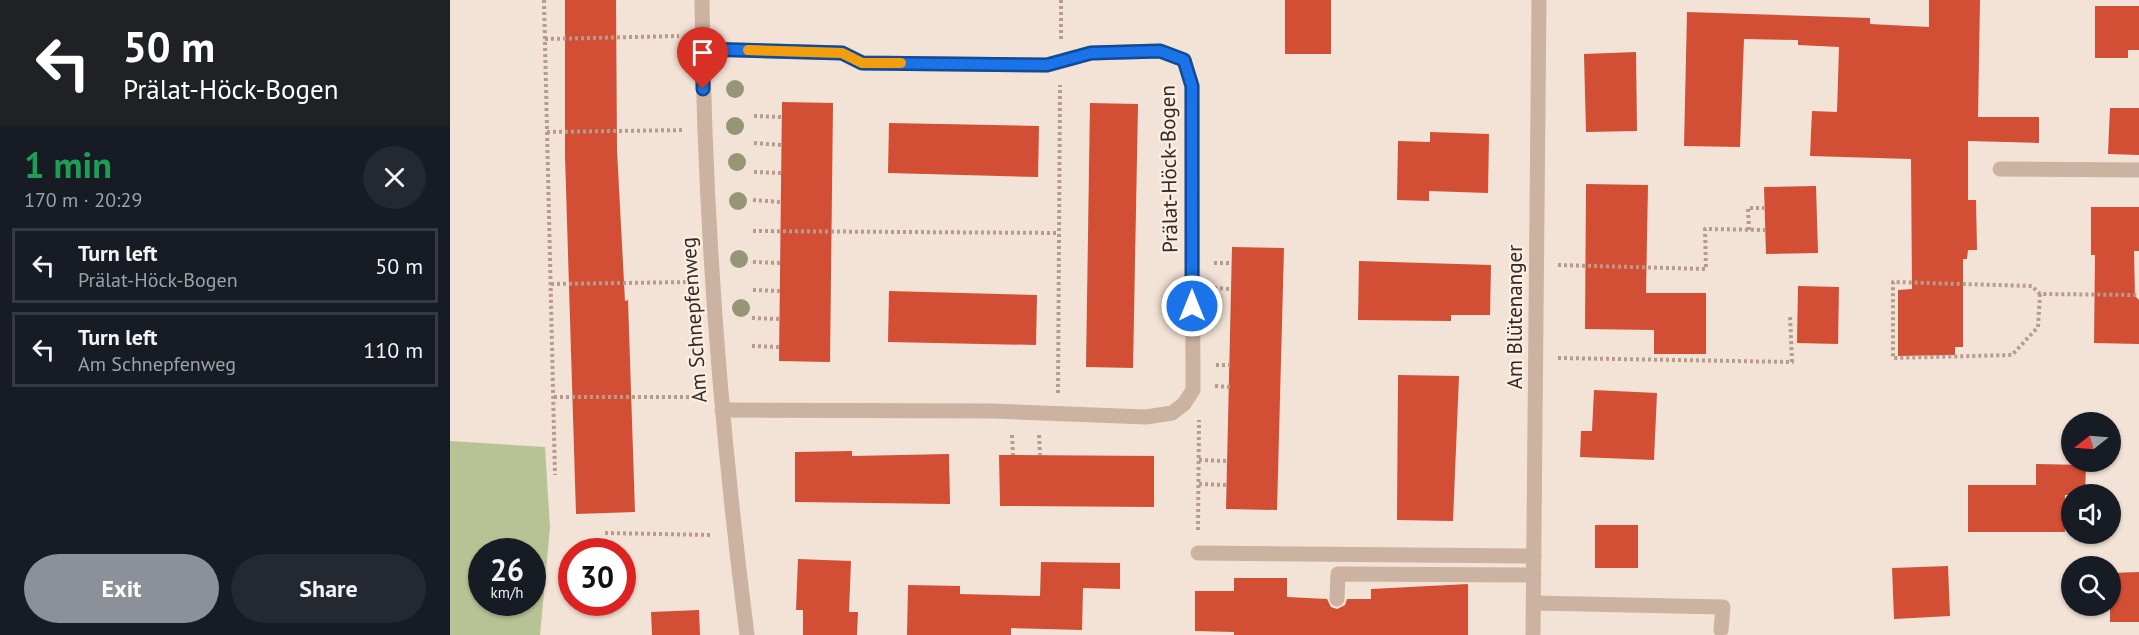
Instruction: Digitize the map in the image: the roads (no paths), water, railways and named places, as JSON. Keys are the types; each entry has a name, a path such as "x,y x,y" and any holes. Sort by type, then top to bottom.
{"street":[{"name":"Am Schnepfenweg","path":"702,0 704,129 712,282 734,536 747,635"},
{"name":"Am Blütenanger","path":"1533,635 1539,0"},
{"name":"Prälat-Höck-Bogen","path":"703,42 842,53 862,63 1047,65 1091,53 1160,51 1184,60 1192,86 1193,390 1184,404 1172,413 1146,417 1058,412 721,404"},
{"path":"2000,169 2139,170"},
{"path":"1198,553 1534,556"},
{"path":"1337,599 1338,574 1534,575"},
{"path":"1534,603 1723,607 1721,630"}]}
